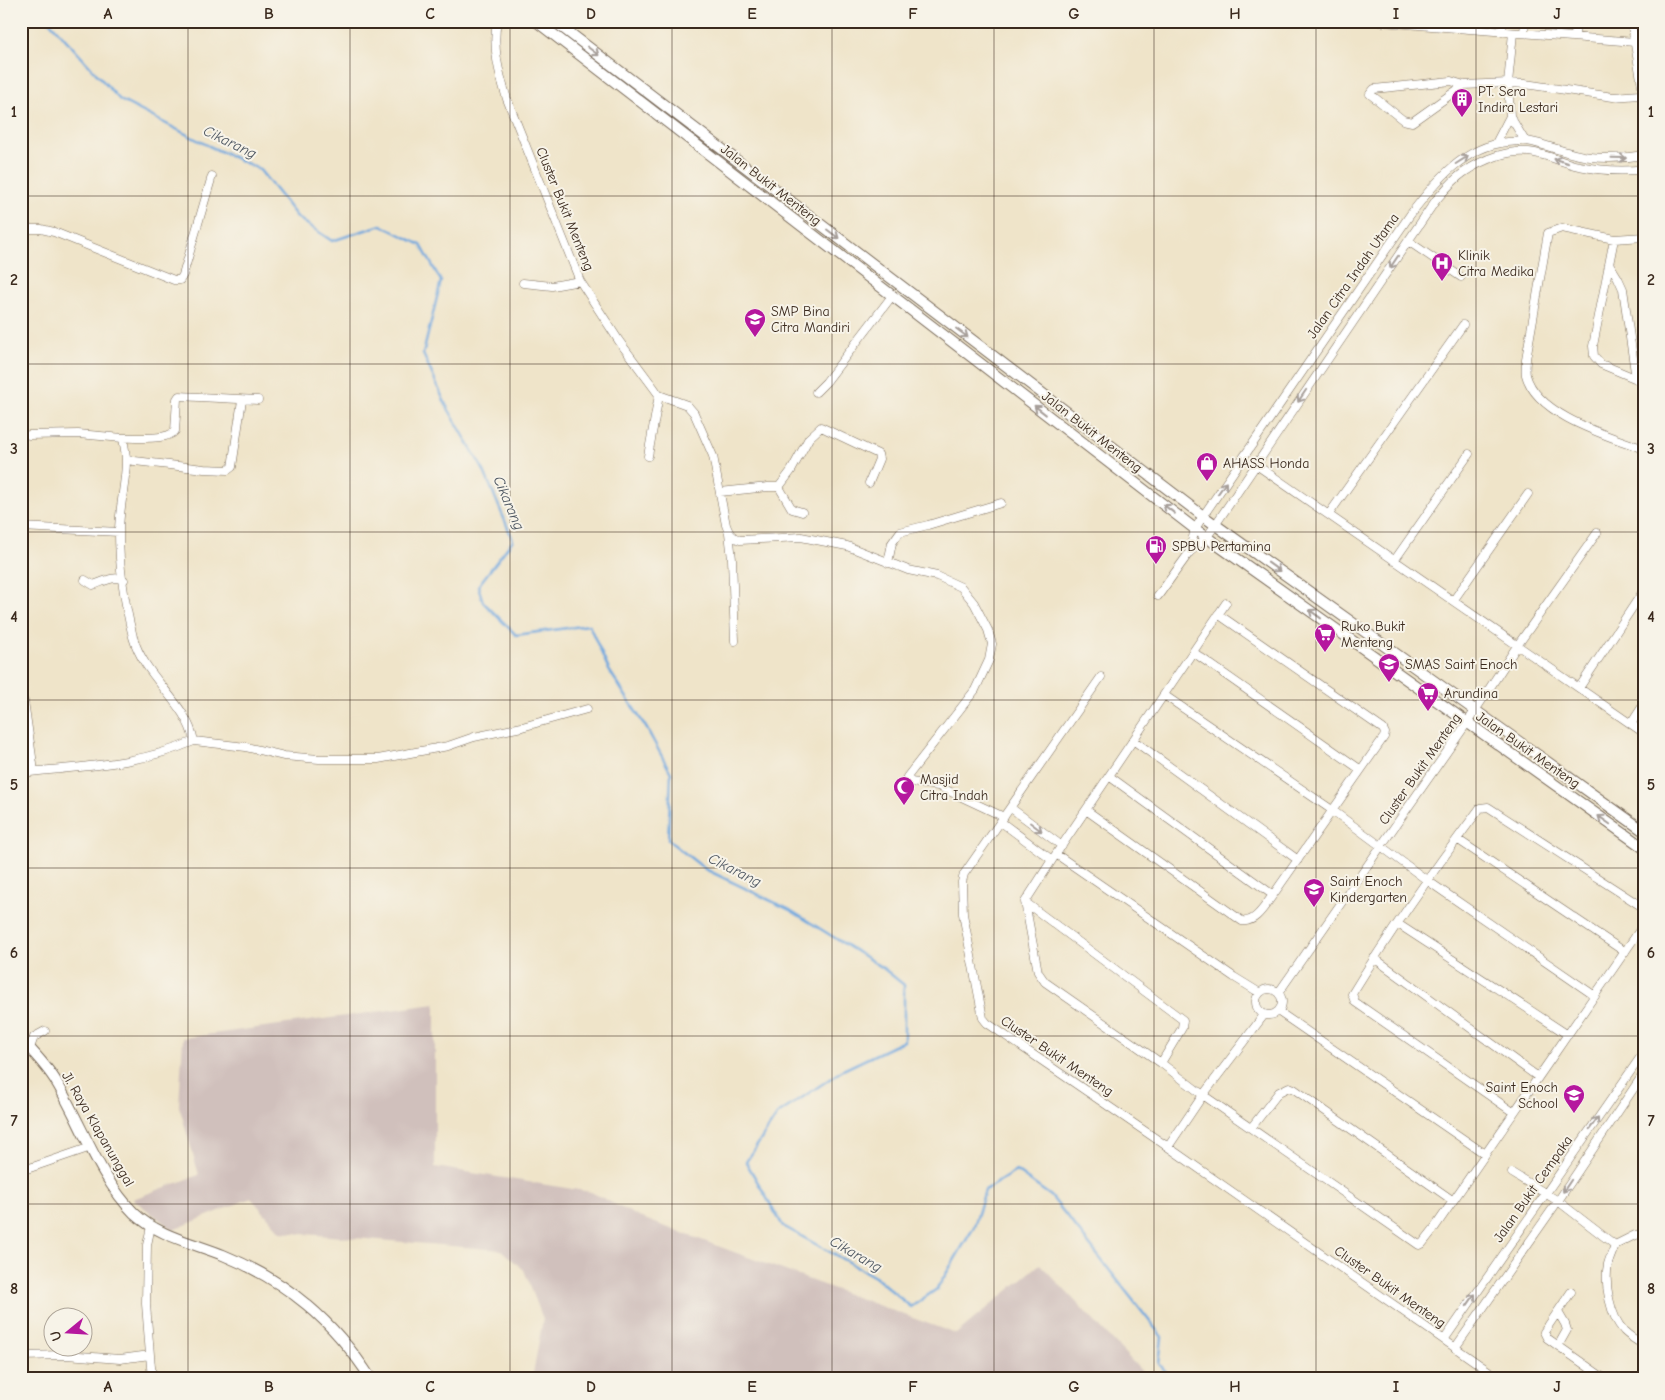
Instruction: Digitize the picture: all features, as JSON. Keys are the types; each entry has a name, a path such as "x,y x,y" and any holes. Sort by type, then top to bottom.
{"street":[{"name":"Cluster Bukit Menteng","path":"497,21 495,42 498,72 580,281 619,341 659,395"},
{"name":"Jalan Bukit Menteng","path":"536,21 1195,529 1644,848"},
{"name":"Jalan Bukit Menteng","path":"554,21 1203,516 1644,831"},
{"path":"1502,32 1503,21"},
{"path":"1524,33 1525,21"},
{"path":"1575,37 1576,21"},
{"path":"1464,86 1412,122 1403,120 1370,94 1374,89 1451,81 1464,86 1508,83 1613,97 1640,95 1643,91 1631,21"},
{"path":"1381,22 1452,24 1502,32 1635,42"},
{"path":"1513,33 1508,83 1510,116 1525,141"},
{"path":"1496,143 1510,116"},
{"name":"Jalan Citra Indah Utama","path":"1189,553 1195,529 1203,516 1410,215 1445,172 1460,160 1496,143 1525,141 1589,157 1629,158 1644,155"},
{"path":"1158,596 1189,553 1207,537 1216,525 1255,464 1436,200 1462,174 1498,155 1516,152 1534,153 1579,166 1614,170 1644,169"},
{"path":"21,229 54,232 174,280 180,280 212,176"},
{"path":"1644,237 1614,239 1562,228 1548,233 1526,359 1526,375 1535,392 1553,409 1588,428 1644,449"},
{"path":"1614,239 1593,346 1594,356 1601,364 1640,380"},
{"path":"1408,241 1461,277"},
{"path":"1610,265 1623,289 1640,380"},
{"path":"523,283 552,286 580,281"},
{"path":"816,392 826,382 892,296"},
{"path":"1328,514 1463,325"},
{"path":"648,456 659,395 687,405 692,409 713,456 729,533 732,559 735,641"},
{"path":"29,435 78,434 123,438 165,437 175,431 177,399 179,396 258,400"},
{"path":"126,460 228,470 232,467 242,400"},
{"path":"779,487 791,472 808,438 821,427 878,454 879,459 869,483"},
{"path":"123,438 126,460 119,532 121,567 128,613 137,647 156,680 188,721 194,741"},
{"path":"1394,561 1469,454"},
{"path":"1255,464 1644,733"},
{"path":"720,492 779,487"},
{"path":"779,487 792,509 796,512 802,512"},
{"path":"1453,601 1528,494"},
{"path":"888,563 892,543 900,532 928,526 1001,503"},
{"path":"21,527 119,532"},
{"path":"729,533 740,540 801,537 847,546 908,570 937,576 961,587 974,603 988,630 992,644 990,660 975,690 908,774 909,780 911,782 938,786 1003,820 1054,857 1234,978 1260,992"},
{"name":"Cluster Bukit Menteng","path":"1279,992 1597,533"},
{"path":"85,580 93,585 114,578 124,580"},
{"path":"1579,688 1644,590"},
{"path":"1226,603 1054,857 1026,902 1040,977 1203,1095 1419,1245 1422,1244 1433,1230 1644,924"},
{"path":"1086,810 1242,920 1248,922 1254,919 1273,895 1384,737 1383,729 1218,614"},
{"path":"1193,652 1361,770"},
{"name":"Cluster Bukit Menteng","path":"1101,678 964,874 962,882 963,914 983,1018 986,1023 1168,1147 1500,1379"},
{"name":"Cluster Bukit Menteng","path":"1164,695 1332,810 1428,881 1595,996"},
{"path":"24,701 34,771"},
{"path":"1630,724 1644,704"},
{"path":"21,773 104,765 172,751 194,741 246,747 293,757 378,759 448,746 474,737 522,727 587,709"},
{"path":"1133,740 1298,860"},
{"path":"1109,776 1273,895"},
{"path":"1513,1112 1355,1002 1352,994 1374,958 1480,808 1488,807 1644,908"},
{"path":"1011,808 1062,846"},
{"path":"1457,839 1625,952"},
{"path":"1026,902 1181,1017 1184,1024 1161,1063"},
{"path":"1398,924 1568,1035"},
{"path":"1374,958 1538,1077"},
{"path":"1269,988 1279,992 1283,1002 1279,1012 1274,1015 1264,1015 1257,1007 1256,1002 1260,992 1269,988"},
{"path":"1279,1012 1485,1154"},
{"path":"1168,1147 1203,1095 1264,1015"},
{"path":"30,1048 34,1038 46,1031"},
{"name":"Jl. Raya Klapanunggal","path":"21,1039 45,1065 56,1081 100,1165 134,1213 151,1226 252,1267 283,1286 318,1312 344,1340 371,1379"},
{"name":"Jalan Bukit Cempaka","path":"1444,1340 1644,1052"},
{"path":"1455,1348 1558,1201 1644,1073"},
{"path":"1251,1128 1279,1092 1289,1087 1452,1200"},
{"path":"1615,1093 1625,1100"},
{"path":"21,1171 91,1147"},
{"path":"1512,1173 1558,1201 1615,1245"},
{"path":"151,1226 147,1245 146,1304 152,1379"},
{"path":"1644,1234 1636,1234 1615,1245 1608,1262 1607,1278 1612,1306 1618,1324 1626,1333 1644,1345"},
{"path":"1571,1292 1544,1332 1546,1338 1605,1379"},
{"path":"1558,1312 1567,1330 1558,1346"},
{"path":"21,1356 66,1355 120,1359 150,1354"}],"shaded area":[{"path":"435,1004 435,1167 591,1192 639,1217 956,1334 1040,1264 1149,1379 532,1379 543,1319 524,1270 501,1250 281,1232 251,1198 173,1230 133,1199 199,1175 179,1106 183,1038"}],"waterway":[{"name":"Cikarang","path":"49,21 120,100 209,146 259,169 298,218 332,241 381,225 421,245 441,281 423,354 446,405 484,471 513,540 478,586 483,602 516,635 589,625 609,670 647,729 671,773 668,840 705,869 790,910 883,968 904,985 904,1041 843,1070 778,1114 746,1162 783,1226 875,1277 911,1307 937,1289 974,1227 985,1190 1016,1171 1051,1196 1162,1337 1159,1364 1173,1379"}],"place":[{"name":"PT. Sera Indira Lestari","path":"1462,118"},
{"name":"Klinik Citra Medika","path":"1442,282"},
{"name":"SMP Bina Citra Mandiri","path":"755,338"},
{"name":"AHASS Honda","path":"1207,482"},
{"name":"SPBU Pertamina","path":"1156,565"},
{"name":"Ruko Bukit Menteng","path":"1325,653"},
{"name":"SMAS Saint Enoch","path":"1389,683"},
{"name":"Arundina","path":"1428,712"},
{"name":"Masjid Citra Indah","path":"904,806"},
{"name":"Saint Enoch Kindergarten","path":"1314,908"},
{"name":"Saint Enoch School","path":"1574,1114"}]}
